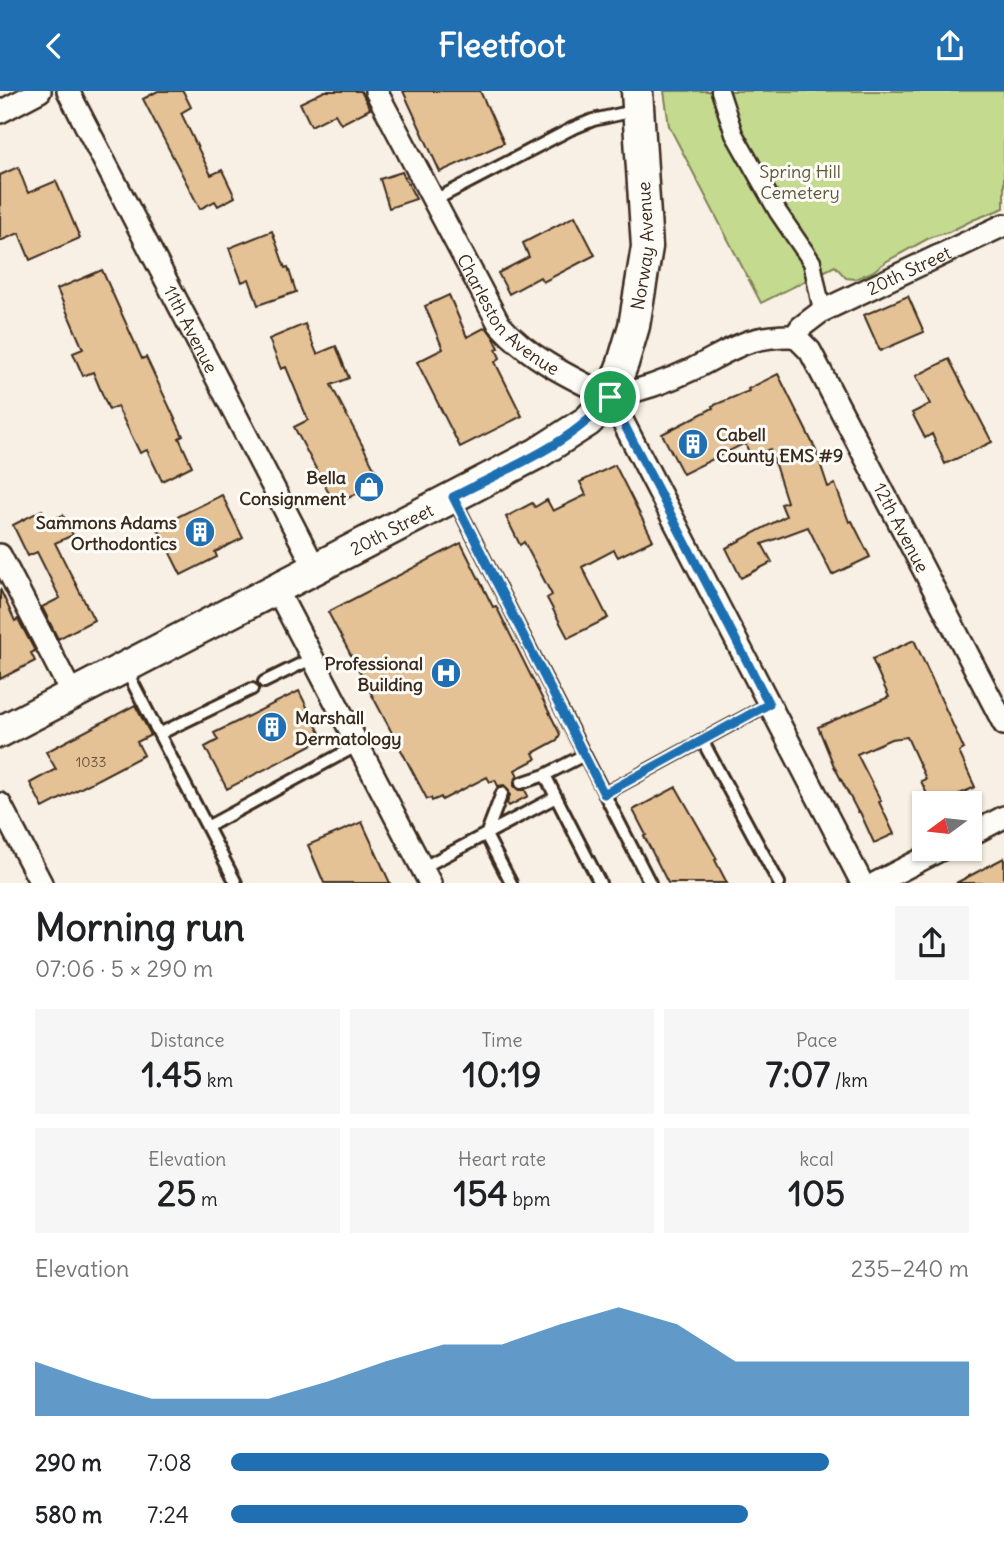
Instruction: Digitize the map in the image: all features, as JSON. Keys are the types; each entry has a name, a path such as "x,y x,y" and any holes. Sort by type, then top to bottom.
{"main road":[{"name":"Norway Avenue","path":"610,397 634,326 647,247 637,101"},
{"name":"20th Street","path":"0,731 538,453 572,432 599,410 610,397"}],"street":[{"path":"0,112 40,91"},
{"name":"11th Avenue","path":"68,91 315,568"},
{"name":"Charleston Avenue","path":"376,91 490,311 510,338 566,375 610,397"},
{"path":"720,91 734,134 778,212 812,262 822,311"},
{"name":"20th Street","path":"610,397 657,384 745,342 762,337 795,336 822,311 1004,225"},
{"name":"12th Avenue","path":"795,336 810,351 1004,724"},
{"path":"610,397 862,883"},
{"path":"1,559 72,694"},
{"path":"276,588 426,875"},
{"path":"0,804 41,883"},
{"path":"982,829 1004,817"},
{"path":"876,883 919,861"}],"lane":[{"path":"433,201 571,129 637,101"},
{"path":"453,497 650,883"},
{"path":"264,682 313,658"},
{"path":"124,667 236,883"},
{"path":"159,734 252,689"},
{"path":"604,794 769,704"},
{"path":"702,740 779,883"},
{"path":"207,827 358,745"},
{"path":"522,783 545,775 584,755"},
{"path":"545,775 600,883"},
{"path":"502,793 486,835 511,883"},
{"path":"426,875 486,835 556,797"}],"green space":[{"name":"Spring Hill Cemetery","path":"664,91 1004,91 1004,208 931,237 855,279 846,278 835,266 761,303 669,126"}],"building":[{"path":"158,91 183,91 191,107 181,113 211,175 222,170 235,197 218,206 215,201 200,209 143,99"},
{"path":"325,91 361,91 370,109 341,124 335,114 311,126 300,103"},
{"path":"403,91 480,91 504,143 440,172"},
{"path":"18,167 28,193 56,181 80,238 30,260 19,233 0,241 0,175"},
{"path":"402,172 416,199 389,208 380,179"},
{"path":"575,216 595,255 543,282 540,277 509,294 498,273 529,257 523,243"},
{"path":"272,231 296,292 258,305 249,279 242,282 229,248"},
{"path":"102,270 142,359 146,357 183,436 179,438 192,466 162,481 147,450 140,453 117,406 109,410 93,372 83,376 73,353 83,349 57,289"},
{"path":"449,295 467,337 486,327 494,338 500,358 495,362 522,416 460,447 417,362 443,349 425,306"},
{"path":"908,296 924,332 880,351 864,315"},
{"path":"305,324 317,354 336,346 349,378 331,385 381,481 335,505 294,427 308,420 286,367 281,369 269,339"},
{"path":"949,359 992,442 945,464 932,434 925,438 912,413 930,404 916,376"},
{"path":"778,374 815,448 828,487 835,484 849,522 852,521 870,557 832,575 808,527 762,544 772,562 741,578 726,548 786,516 781,504 787,502 770,449 751,457 745,443 683,474 662,434"},
{"path":"615,465 653,540 618,557 614,550 582,567 608,618 568,638 547,598 552,595 524,542 520,545 506,517 532,503 535,507 547,500 553,511 586,495 580,482"},
{"name":"Sammons Adams Orthodontics","path":"222,495 243,538 215,552 217,557 181,575 157,527"},
{"path":"42,510 48,522 63,515 73,535 55,543 94,620 58,639 42,607 60,598 37,552 28,556 13,525"},
{"name":"Professional Building","path":"461,543 560,734 557,740 533,753 536,759 515,770 518,776 514,786 525,790 528,796 509,806 508,789 504,785 498,786 495,780 490,782 487,777 442,800 441,797 432,801 431,798 427,799 328,612"},
{"path":"0,589 15,621 18,619 35,651 31,653 35,661 0,679"},
{"path":"914,640 964,749 959,752 975,787 966,791 926,791 921,781 926,779 907,737 891,739 857,754 894,834 874,843 834,766 818,727 889,697 872,659"},
{"name":"Marshall Dermatology","path":"299,691 323,739 227,789 205,747 218,740 214,733"},
{"path":"135,705 151,735 137,742 144,755 43,808 30,783 56,769 46,752"},
{"path":"676,787 717,859 715,860 727,883 668,883 633,810"},
{"path":"362,822 390,883 324,883 308,845"},
{"path":"1004,858 1004,883 956,883"}],"place":[{"name":"Cabell County EMS #9","path":"693,444"},
{"name":"Bella Consignment","path":"369,487"},
{"name":"Sammons Adams Orthodontics","path":"200,532"},
{"name":"Professional Building","path":"446,673"},
{"name":"Marshall Dermatology","path":"272,727"}],"route":[{"path":"610,397 769,704 604,794 453,497 538,453 572,432 588,421 610,397"}]}
